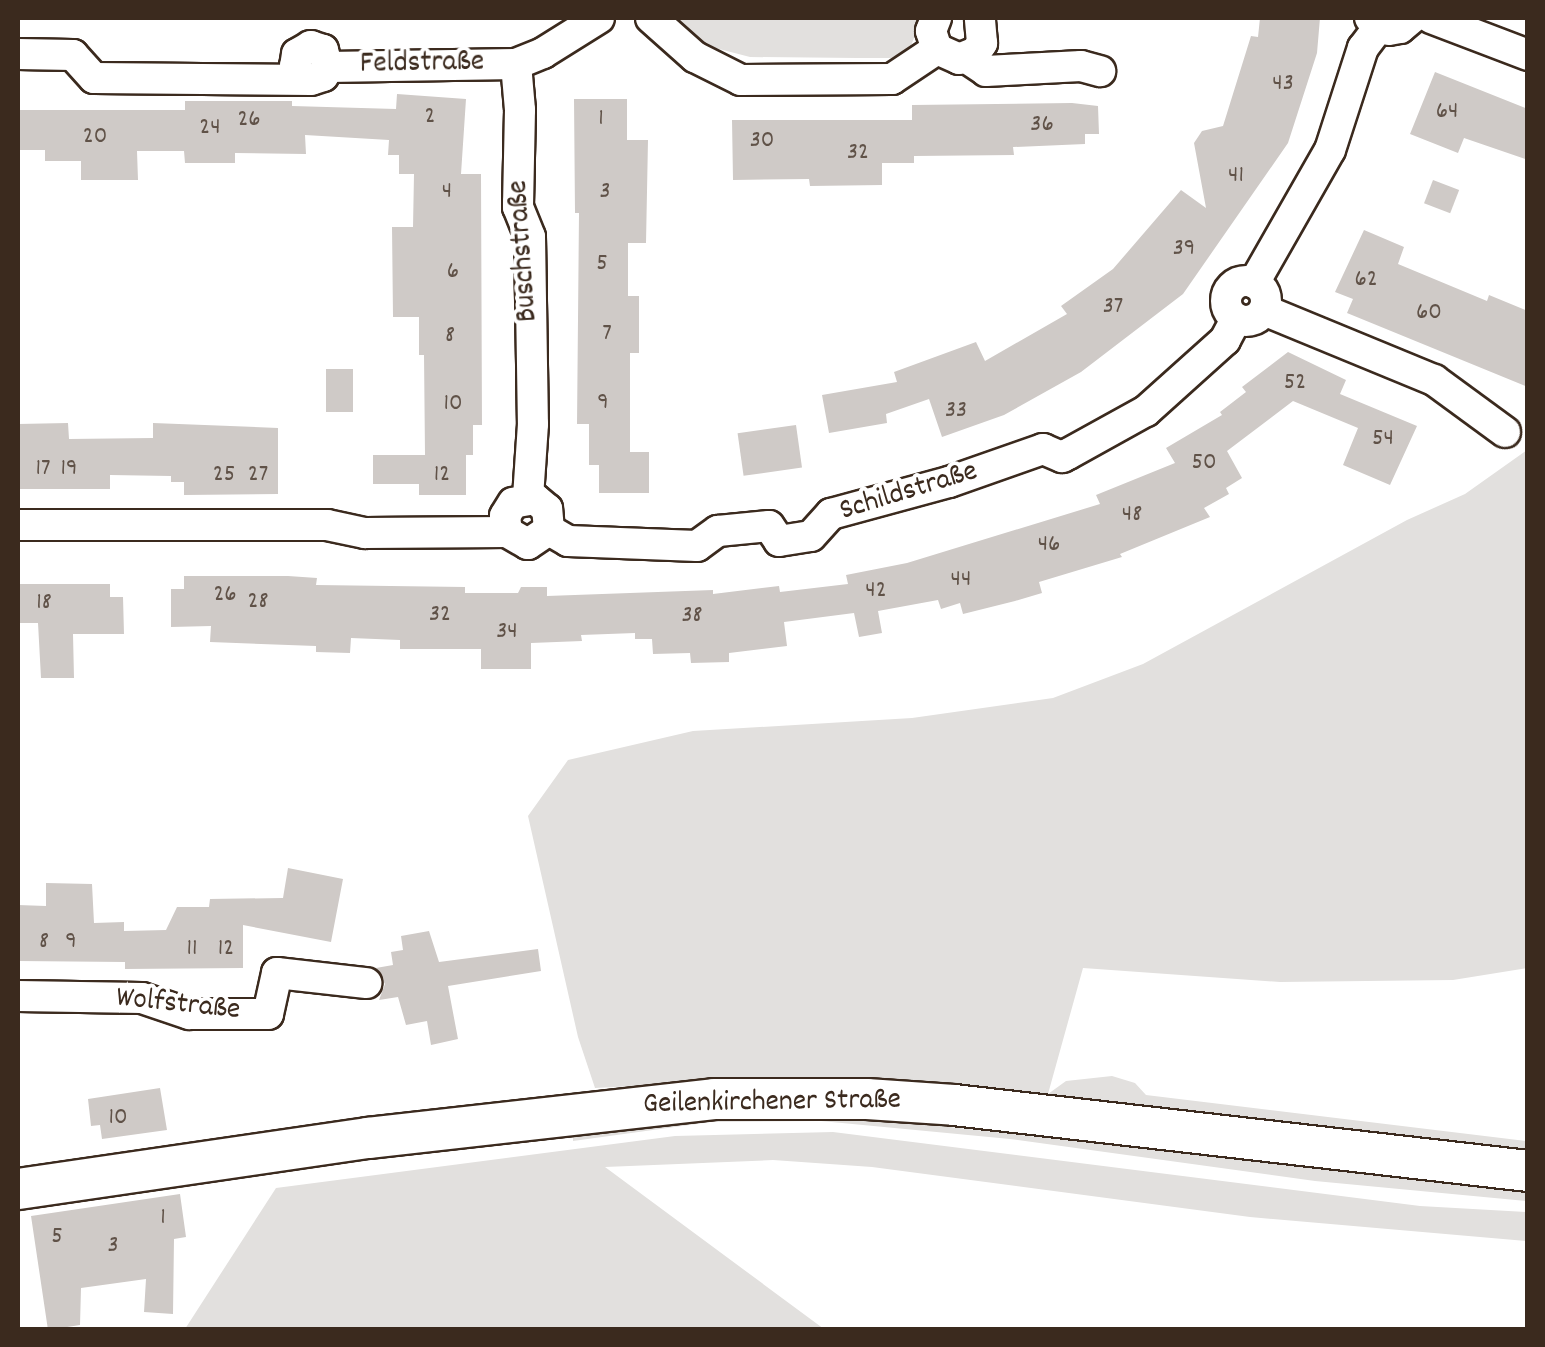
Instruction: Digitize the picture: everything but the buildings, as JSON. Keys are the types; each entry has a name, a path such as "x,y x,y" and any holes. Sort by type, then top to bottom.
{"main road":[{"name":"Geilenkirchener Straße","path":"18,1189 600,1109 772,1099 954,1104 1528,1171"}],"street":[{"path":"516,64 543,53 600,18"},
{"path":"652,18 695,57 741,80 892,79 937,49"},
{"path":"936,18 931,32 937,49 950,58 967,58 986,70 1081,66 1100,71"},
{"path":"967,58 982,43 985,33 980,18"},
{"name":"Schildstraße","path":"18,526 326,525 365,534 507,532 528,544 549,530 568,541 697,546 718,531 769,526 778,540 811,536 831,514 949,482 1043,449 1062,458 1146,411 1225,340 1251,304 1330,150 1374,22 1400,28 1412,18"},
{"path":"1431,18 1528,55"},
{"name":"Feldstraße","path":"18,54 73,55 94,78 312,57 516,64"},
{"name":"Buschstraße","path":"516,64 520,110 518,207 530,237 532,424 528,498"},
{"path":"1251,304 1434,380 1505,432"},
{"path":"507,532 508,509 528,498 547,509 549,530"},
{"name":"Wolfstraße","path":"18,996 142,998 189,1014 268,1014 277,974 366,983"}],"shaded area":[{"path":"669,18 922,18 910,48 891,58 857,58 750,57 696,43"},
{"path":"1527,450 1527,968 1453,980 1280,982 1083,968 1048,1094 1066,1081 1112,1076 1135,1083 1146,1095 1527,1141 1527,1154 910,1082 767,1079 595,1088 578,1037 528,816 568,760 693,731 912,718 1053,698 1143,664 1407,520 1465,494"},
{"path":"823,1113 1527,1191 1527,1201 1315,1181 1010,1139 821,1121 711,1122 573,1141 573,1132 655,1120"},
{"path":"833,1132 1420,1206 1527,1212 1527,1241 1250,1217 872,1167 773,1160 605,1167 824,1329 185,1329 276,1188 675,1136"}]}
